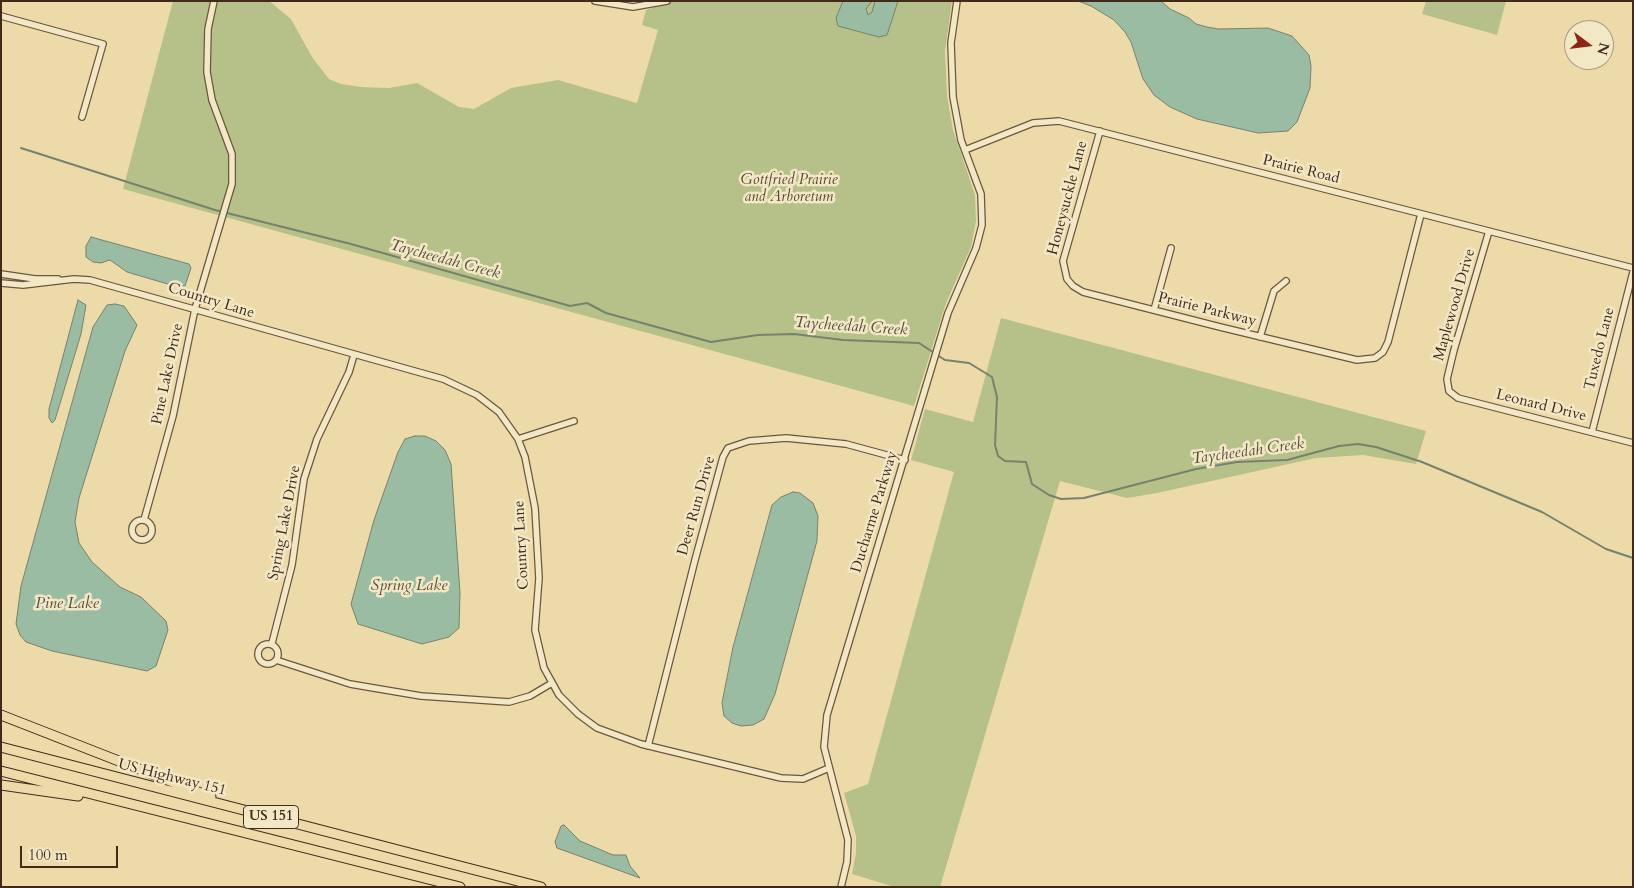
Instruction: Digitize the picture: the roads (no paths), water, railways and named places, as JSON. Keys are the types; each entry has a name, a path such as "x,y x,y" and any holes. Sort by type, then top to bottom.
{"main road":[{"path":"1,715 253,812"},
{"name":"US Highway 151","path":"1,747 541,887"},
{"name":"US 151","path":"1,771 460,887"},
{"path":"1,785 144,808"}],"street":[{"name":"Pine Lake Drive","path":"144,520 173,416 196,309 232,184 232,154 212,100 207,72 208,29 214,1"},
{"path":"595,1 633,7 667,1"},
{"name":"Ducharme Parkway","path":"841,887 847,862 848,840 824,747 827,715 930,372 955,293 976,248 982,225 981,194 965,150 956,115 950,63 957,1"},
{"path":"1,16 103,44 82,117"},
{"name":"Prairie Road","path":"965,150 1044,121 1059,121 1633,268"},
{"name":"Honeysuckle Lane","path":"1064,270 1064,258 1100,132"},
{"name":"Prairie Parkway","path":"1064,270 1068,281 1080,290 1260,337 1363,361 1374,359 1387,346 1421,214"},
{"name":"Maplewood Drive","path":"1448,386 1447,379 1460,328 1489,232"},
{"path":"1154,310 1171,248"},
{"name":"Tuxedo Lane","path":"1592,432 1633,272"},
{"name":"Country Lane","path":"1,274 35,279 90,280 443,380 477,396 500,412 518,439 525,457 535,508 539,578 535,630 544,668 559,695 578,714 597,728 648,746 780,778 803,779 829,768"},
{"name":"Country Lane","path":"1,283 41,285 65,280"},
{"path":"1260,337 1274,291 1286,280"},
{"name":"Spring Lake Drive","path":"276,660 278,653 272,643 292,565 304,479 317,439 346,379 354,355"},
{"name":"Leonard Drive","path":"1448,386 1451,393 1457,398 1633,443"},
{"path":"518,439 574,421"},
{"name":"Deer Run Drive","path":"648,746 700,541 723,457 728,448 748,441 786,438 846,444 905,460"},
{"name":"Spring Lake Drive","path":"272,643 259,650 258,656 260,661 265,664 276,660 350,684 421,696 509,702 530,696 552,682"}],"water":[{"path":"843,1 872,1 866,9 868,15 872,12 875,1 898,1 887,35 879,37 838,26 836,18"},
{"path":"1078,1 1161,1 1170,9 1189,18 1196,24 1207,27 1218,29 1268,28 1292,36 1309,55 1311,66 1310,88 1297,122 1288,131 1258,133 1197,119 1170,107 1154,95 1143,79 1131,42 1125,32 1114,20 1091,6"},
{"path":"91,237 189,264 191,268 185,286 171,285 127,272 110,260 101,263 93,262 86,257 86,246"},
{"path":"78,300 86,305 81,334 55,420 52,423 49,418 49,409"},
{"name":"Pine Lake","path":"107,305 124,306 137,325 125,351 79,498 75,522 79,543 92,562 120,587 141,597 166,621 168,630 156,666 147,671 52,651 26,642 20,635 16,624 21,586 93,327"},
{"name":"Spring Lake","path":"425,436 436,441 445,450 451,464 460,593 459,628 449,637 422,644 358,624 351,604 374,520 398,452 405,439"},
{"path":"793,492 800,493 813,503 818,516 817,541 775,694 764,719 753,725 741,726 732,723 724,716 722,703 733,647 772,505 781,497"},
{"path":"564,825 580,841 613,855 626,855 630,866 640,878 557,848 555,842 561,826"}],"waterway":[{"name":"Taycheedah Creek","path":"21,148 215,210 351,244 570,306 587,303 606,313 711,342 758,335 794,334 843,340 919,343 945,360 969,363 992,377 997,397 995,445 998,456 1005,461 1026,462 1032,484 1049,495 1061,499 1084,498 1196,469 1237,462 1287,460 1339,446 1358,444 1376,447 1422,462 1542,512 1606,549 1633,558"}],"park label":[{"name":"Gottfried Prairie and Arboretum","path":"789,190"}]}
